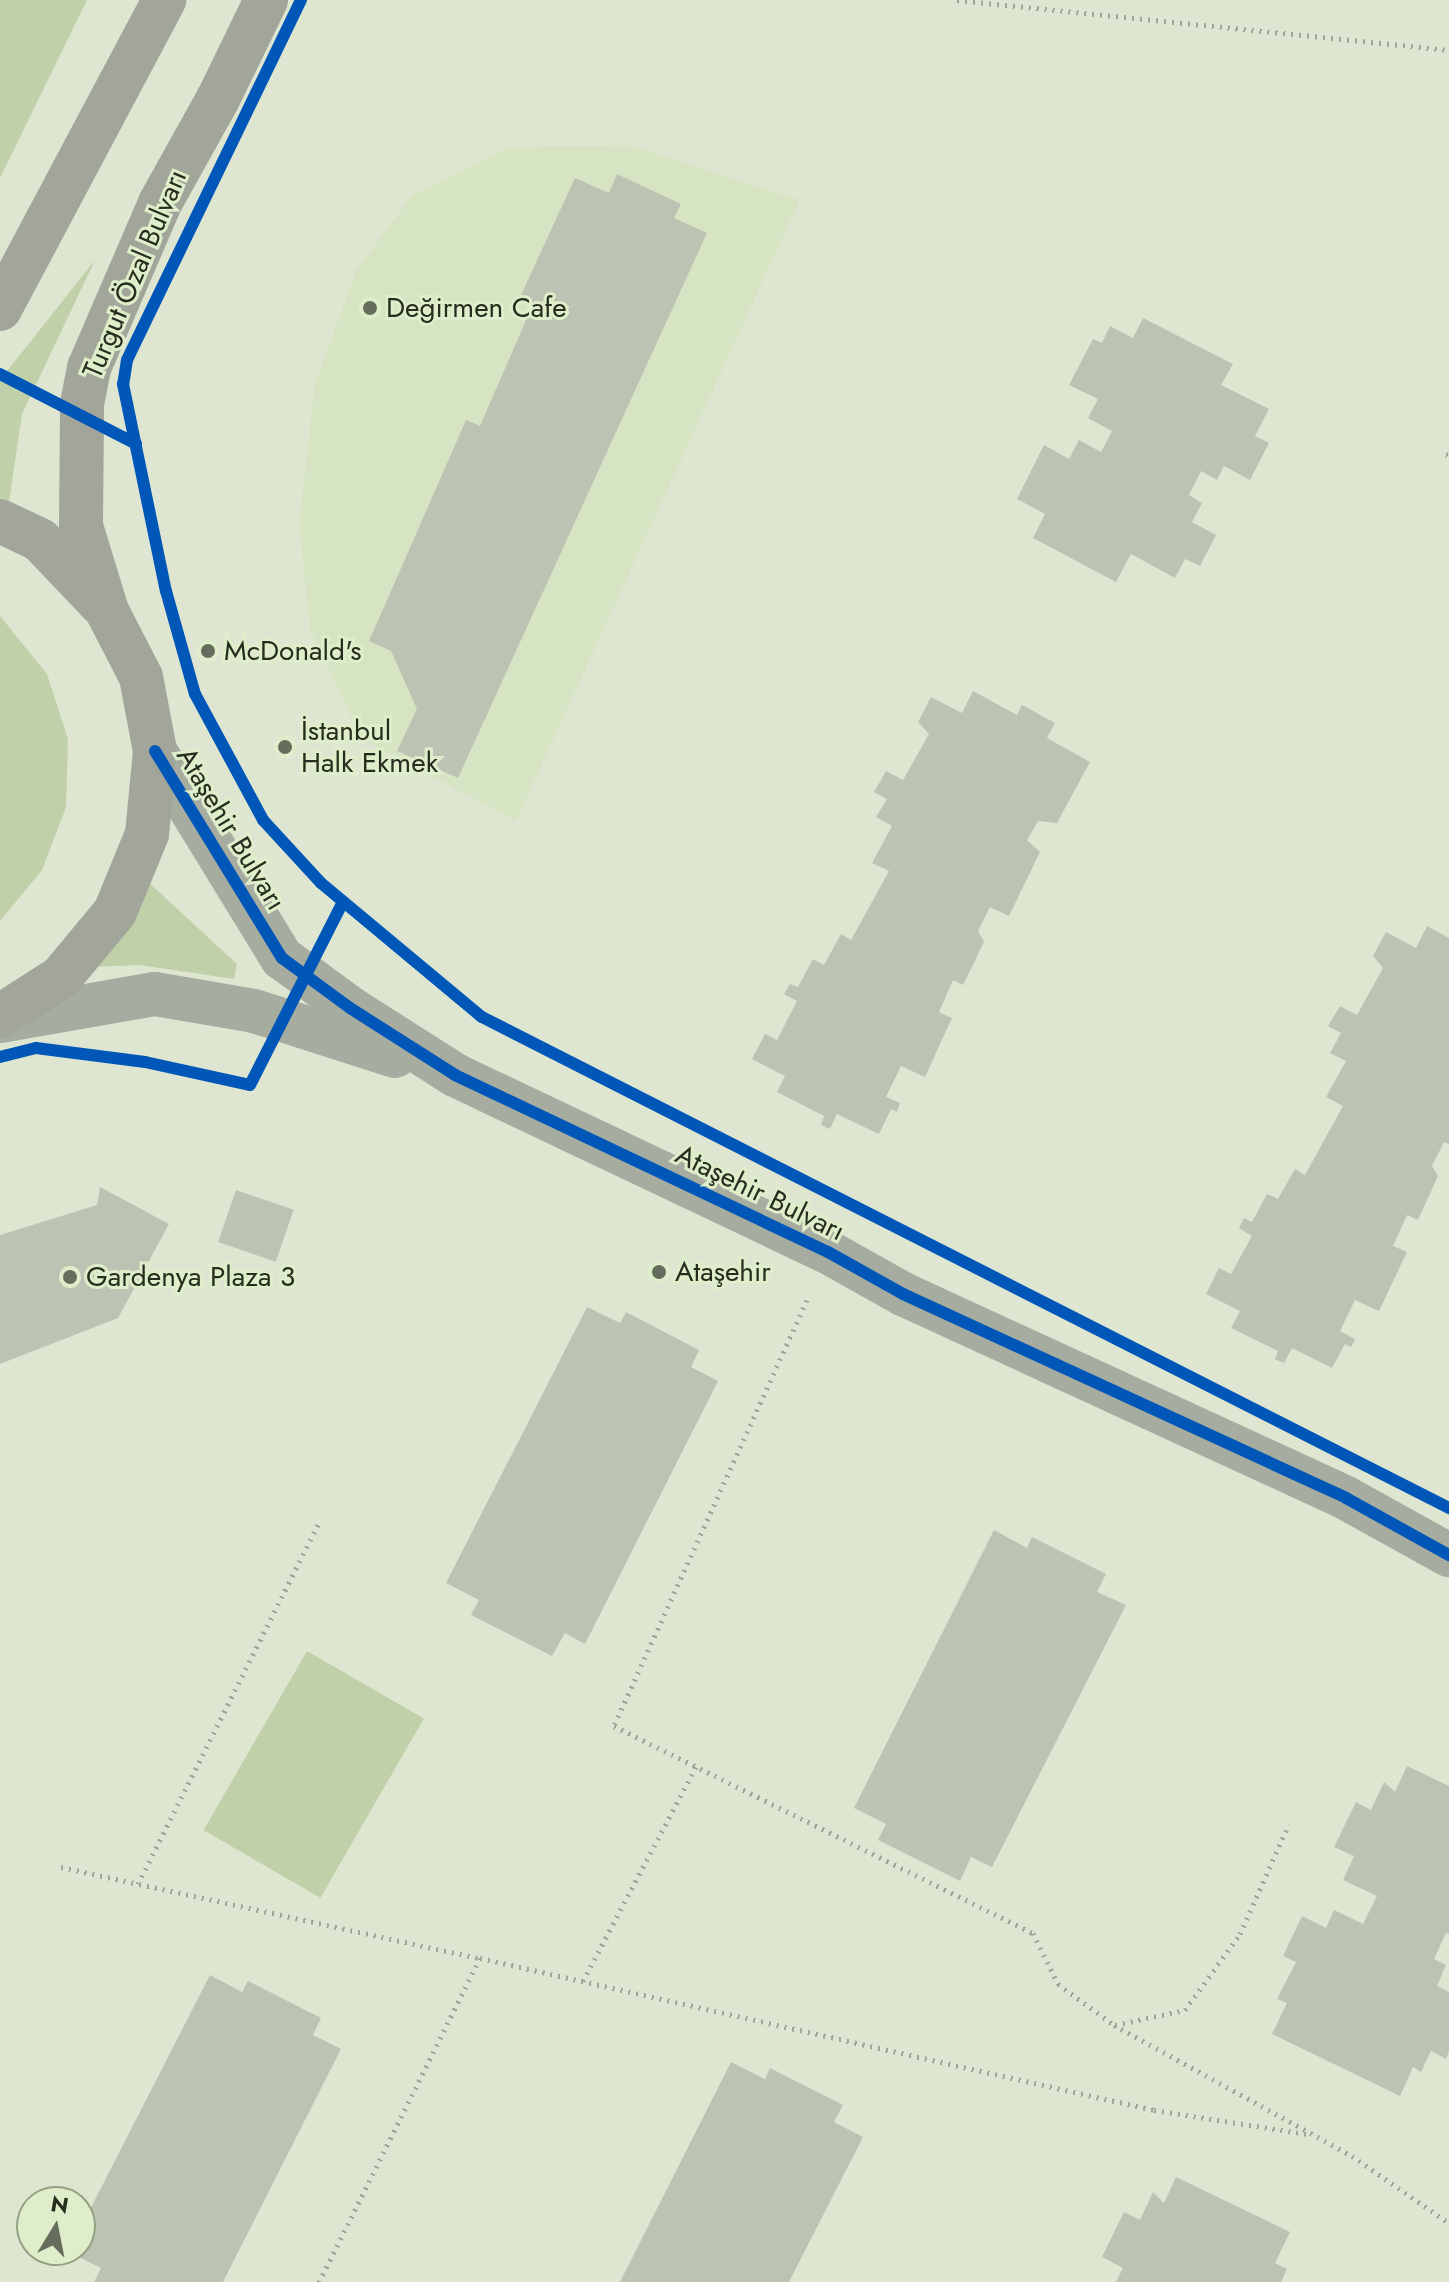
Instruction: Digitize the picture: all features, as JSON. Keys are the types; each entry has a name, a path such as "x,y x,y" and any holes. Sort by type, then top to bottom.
{"main road":[{"path":"0,309 164,0"},
{"name":"Turgut Özal Bulvarı","path":"0,1018 61,977 115,912 147,834 155,751 141,677 107,611 81,526 82,404 89,368 160,203 266,0"},
{"name":"Turgut Özal Bulvarı","path":"0,521 40,540 107,611"}],"street":[{"name":"Ataşehir Bulvarı","path":"155,751 282,958 350,1008 455,1075 828,1252 903,1294 1346,1498 1449,1555"},
{"name":"Ataşehir Bulvarı","path":"0,1018 155,994 254,1011 455,1075"}],"path":[{"path":"957,0 1449,50"},
{"path":"828,1252 614,1726 1033,1933 1058,1984 1114,2025 1352,2156 1449,2223"},
{"path":"138,1884 318,1525"},
{"path":"583,1981 696,1767"},
{"path":"1114,2025 1185,2010 1240,1934 1289,1824"},
{"path":"61,1867 1154,2110 1313,2135"},
{"path":"319,2282 480,1958"}],"shaded area":[{"path":"0,0 87,0 0,178"},
{"path":"630,145 800,200 516,821 362,739 310,630 299,524 315,383 356,271 412,195 509,147"},
{"path":"95,260 22,414 8,509 0,506 0,380"},
{"path":"0,616 47,674 68,739 66,807 42,870 0,921"},
{"path":"132,867 237,964 234,979 139,965 63,968"},
{"path":"307,1651 424,1718 320,1898 204,1830"}],"building":[{"path":"617,174 681,204 674,218 707,233 458,778 397,751 417,709 391,651 369,641 466,420 480,426 533,304 521,295 575,178 609,193"},
{"path":"1143,318 1233,364 1221,385 1269,409 1255,436 1269,443 1250,480 1224,466 1217,480 1201,471 1189,495 1202,503 1192,522 1216,535 1200,566 1185,559 1175,578 1131,554 1116,582 1033,538 1045,514 1017,499 1044,445 1069,459 1079,440 1101,452 1112,431 1088,418 1098,399 1069,385 1093,339 1102,343 1110,326 1133,338"},
{"path":"973,691 1017,715 1022,705 1055,723 1047,738 1090,762 1057,823 1038,821 1027,840 1040,852 1009,916 990,907 978,931 984,942 963,985 953,980 939,1012 952,1018 925,1077 901,1066 886,1097 900,1103 897,1112 891,1109 879,1134 837,1114 830,1129 821,1125 824,1116 777,1092 785,1076 752,1059 765,1034 777,1040 797,1001 784,994 790,984 798,987 813,959 824,965 841,934 851,940 889,871 872,863 892,826 876,817 887,799 874,792 886,771 903,780 929,734 918,722 931,697 962,713"},
{"path":"1427,926 1449,938 1449,1144 1444,1142 1432,1166 1438,1176 1418,1220 1407,1215 1393,1246 1407,1252 1379,1311 1355,1300 1340,1331 1355,1339 1351,1347 1345,1344 1332,1368 1292,1348 1284,1363 1275,1359 1278,1351 1231,1328 1240,1311 1206,1294 1219,1268 1231,1274 1252,1236 1239,1228 1244,1218 1252,1222 1267,1194 1278,1199 1295,1169 1305,1175 1343,1106 1326,1097 1346,1061 1330,1053 1341,1033 1328,1026 1340,1006 1357,1015 1383,968 1373,956 1386,932 1416,948"},
{"name":"Gardenya Plaza 3","path":"100,1187 169,1224 118,1318 0,1364 0,1235 97,1205"},
{"path":"236,1190 294,1210 276,1262 218,1242"},
{"path":"587,1307 620,1323 626,1312 699,1350 691,1367 718,1381 585,1644 565,1633 552,1656 471,1615 479,1600 446,1583"},
{"path":"994,1530 1027,1548 1032,1537 1106,1574 1097,1592 1126,1605 992,1867 971,1857 960,1881 878,1840 886,1824 854,1808"},
{"path":"1407,1766 1449,1786 1449,1934 1446,1933 1434,1959 1446,1965 1437,1986 1449,1992 1449,2051 1446,2059 1431,2051 1421,2072 1413,2067 1400,2096 1272,2034 1287,2003 1277,1999 1296,1962 1283,1956 1302,1916 1326,1928 1334,1910 1363,1924 1377,1896 1343,1880 1354,1856 1334,1847 1356,1802 1371,1810 1384,1782 1395,1792"},
{"path":"210,1975 242,1992 248,1981 321,2018 313,2035 341,2049 223,2282 94,2282 101,2268 96,2266 96,2198"},
{"path":"731,2062 765,2079 770,2068 843,2105 834,2122 863,2137 789,2282 620,2282"},
{"path":"1176,2177 1290,2232 1275,2263 1287,2269 1281,2282 1116,2282 1123,2268 1102,2257 1124,2212 1140,2220 1153,2192 1164,2203"}],"cycle path":[{"path":"301,0 127,360 123,384 166,591 195,694 263,820 321,883 482,1017 1449,1508"},
{"path":"0,374 136,444"},
{"path":"155,751 282,958 350,1008 455,1075 828,1252 903,1294 1346,1498 1449,1555"},
{"path":"0,1057 36,1048 145,1062 250,1085 343,902"}],"place":[{"name":"Değirmen Cafe","path":"370,308"},
{"name":"McDonald's","path":"208,651"},
{"name":"İstanbul Halk Ekmek","path":"285,747"},
{"name":"Ataşehir","path":"659,1272"},
{"name":"Gardenya Plaza 3","path":"70,1277"}]}
